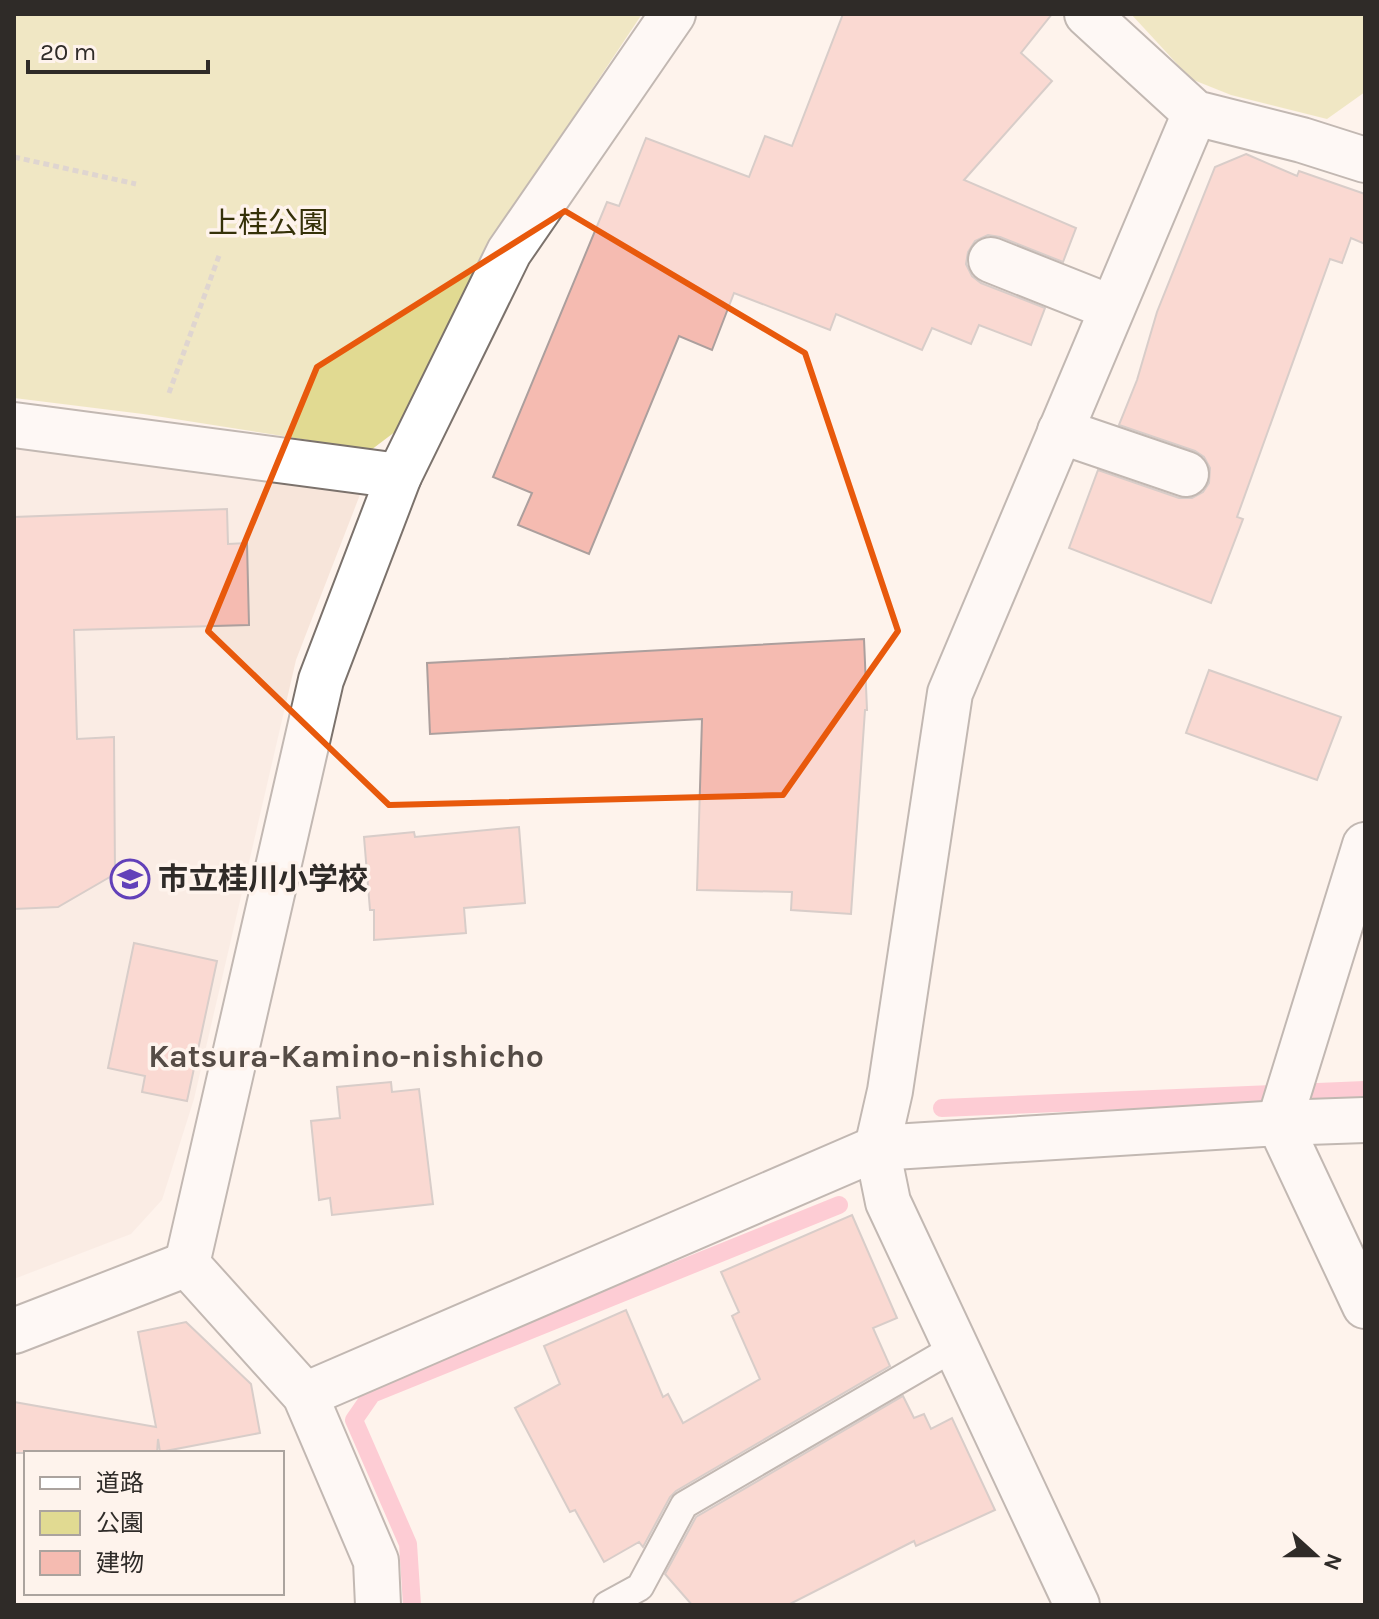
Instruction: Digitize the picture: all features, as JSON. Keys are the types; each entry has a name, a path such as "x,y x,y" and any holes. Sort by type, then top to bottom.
{"street":[{"path":"187,1264 321,680 399,476 509,252 673,14"},
{"path":"1087,14 1195,113 1302,140 1365,160"},
{"path":"1077,1605 888,1202 877,1148 890,1091 950,693 1195,113"},
{"path":"991,260 1112,308"},
{"path":"14,425 399,476"},
{"path":"1060,431 1186,474"},
{"path":"1365,845 1279,1123 1365,1306"},
{"path":"305,1395 877,1148 1365,1120"},
{"path":"14,1331 187,1264"},
{"path":"187,1264 305,1395 376,1561 378,1605"}],"lane":[{"path":"607,1605 640,1587 684,1505 957,1346"}],"path":[{"path":"14,157 136,184"},
{"path":"154,443 174,377 220,253"}],"highlighted area":[{"path":"565,211 805,353 898,631 783,795 389,805 208,631 317,367"}],"shaded area":[{"name":"市立桂川小学校","path":"14,433 361,492 296,660 194,1099 162,1200 131,1234 14,1279"}],"green space":[{"name":"上桂公園","path":"14,14 642,14 483,253 408,422 371,450 143,414 14,398"},
{"path":"1131,14 1365,14 1365,92 1327,119 1231,95 1191,79"}],"building":[{"path":"843,14 1052,14 1021,53 1052,81 964,180 1076,228 1063,262 988,235 975,241 968,252 966,264 972,276 981,283 1045,308 1031,345 979,325 971,344 932,328 922,350 836,314 830,330 734,293 712,350 679,336 589,554 518,525 532,493 493,477 607,202 619,206 646,138 749,177 765,136 792,146"},
{"path":"1246,154 1297,176 1299,171 1365,194 1365,244 1351,238 1342,263 1330,259 1237,517 1243,519 1211,603 1069,548 1098,470 1179,498 1192,498 1203,492 1209,483 1210,468 1204,457 1195,451 1119,425 1137,380 1157,312 1215,167"},
{"path":"227,509 228,544 247,543 249,625 74,630 77,739 114,737 115,874 58,907 14,909 14,517"},
{"path":"864,639 867,710 851,914 791,910 792,892 697,890 702,719 430,734 427,663"},
{"path":"1209,670 1341,717 1317,780 1186,733"},
{"path":"519,827 525,903 464,908 466,933 374,940 374,910 370,910 364,837 414,832 415,837"},
{"path":"134,943 217,961 187,1101 142,1092 145,1076 108,1068"},
{"path":"391,1082 392,1092 419,1089 433,1204 332,1215 330,1198 319,1200 311,1121 340,1118 337,1087"},
{"path":"852,1215 897,1318 873,1328 890,1366 676,1491 643,1547 639,1542 604,1562 575,1510 570,1512 515,1408 560,1384 544,1346 626,1310 663,1397 668,1394 683,1423 760,1379 732,1316 739,1312 721,1272"},
{"path":"186,1322 251,1384 260,1433 165,1451 160,1451 158,1439 157,1451 14,1453 14,1402 156,1427 138,1332"},
{"path":"903,1396 914,1418 924,1414 931,1429 952,1418 995,1510 916,1546 914,1541 788,1605 692,1605 665,1574 696,1517"}],"waterway":[{"path":"942,1108 1365,1090"},
{"path":"412,1605 408,1544 354,1420 372,1394 839,1205"}],"place":[{"name":"市立桂川小学校","path":"130,879"}],"district":[{"name":"Katsura-Kamino-nishicho","path":"346,1056"}]}
